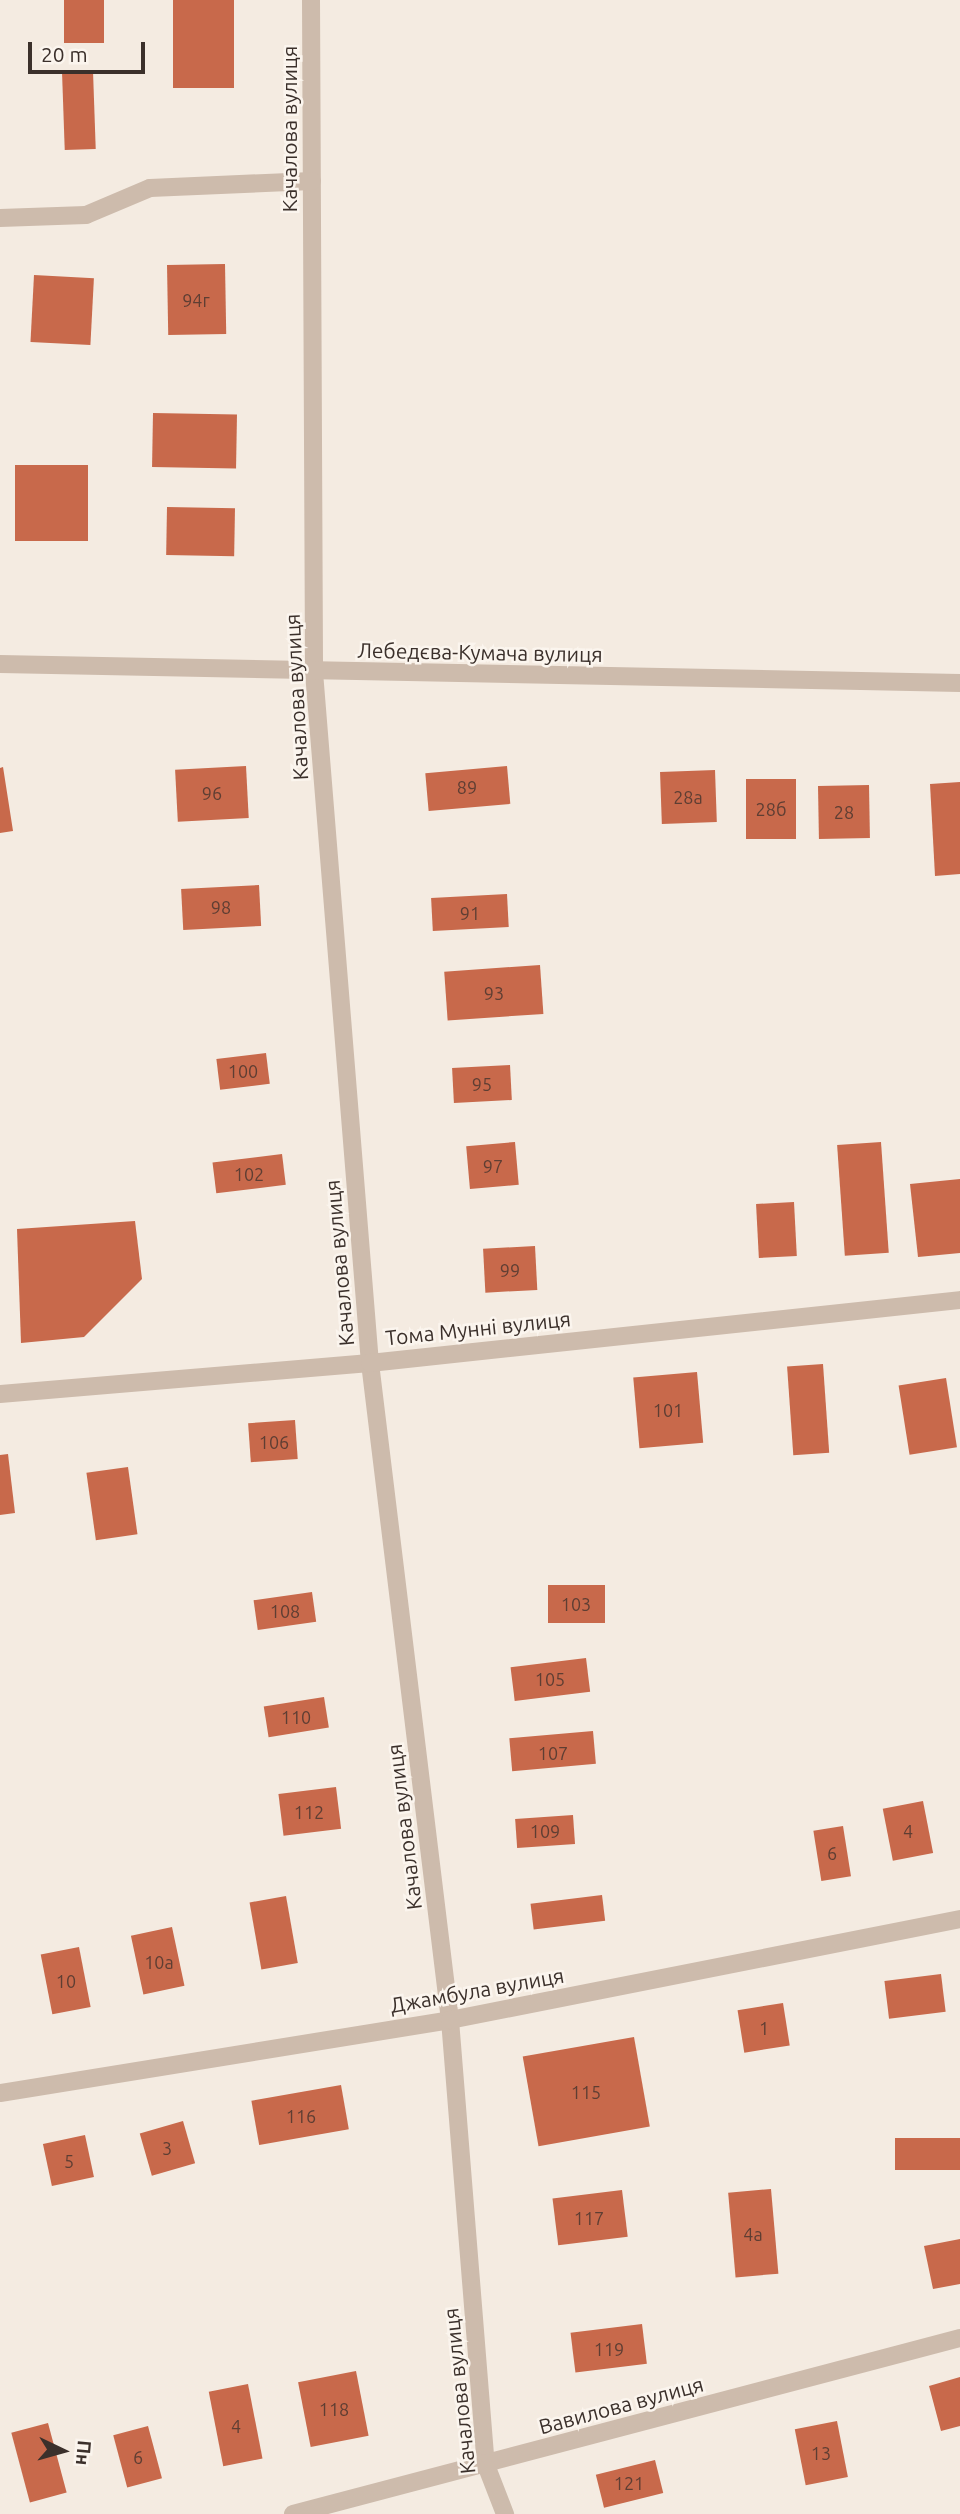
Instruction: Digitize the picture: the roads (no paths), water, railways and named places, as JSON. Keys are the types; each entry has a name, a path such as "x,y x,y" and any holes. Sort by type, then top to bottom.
{"street":[{"name":"Качалова вулиця","path":"311,0 314,672 370,1363 450,2020 486,2465 505,2514"},
{"path":"0,218 86,215 150,188 312,181"},
{"name":"Лебедєва-Кумача вулиця","path":"0,664 960,683"},
{"name":"Тома Мунні вулиця","path":"0,1394 370,1363 960,1300"},
{"name":"Джамбула вулиця","path":"0,2093 450,2020 960,1919"},
{"name":"Вавилова вулиця","path":"293,2514 960,2338"}]}
